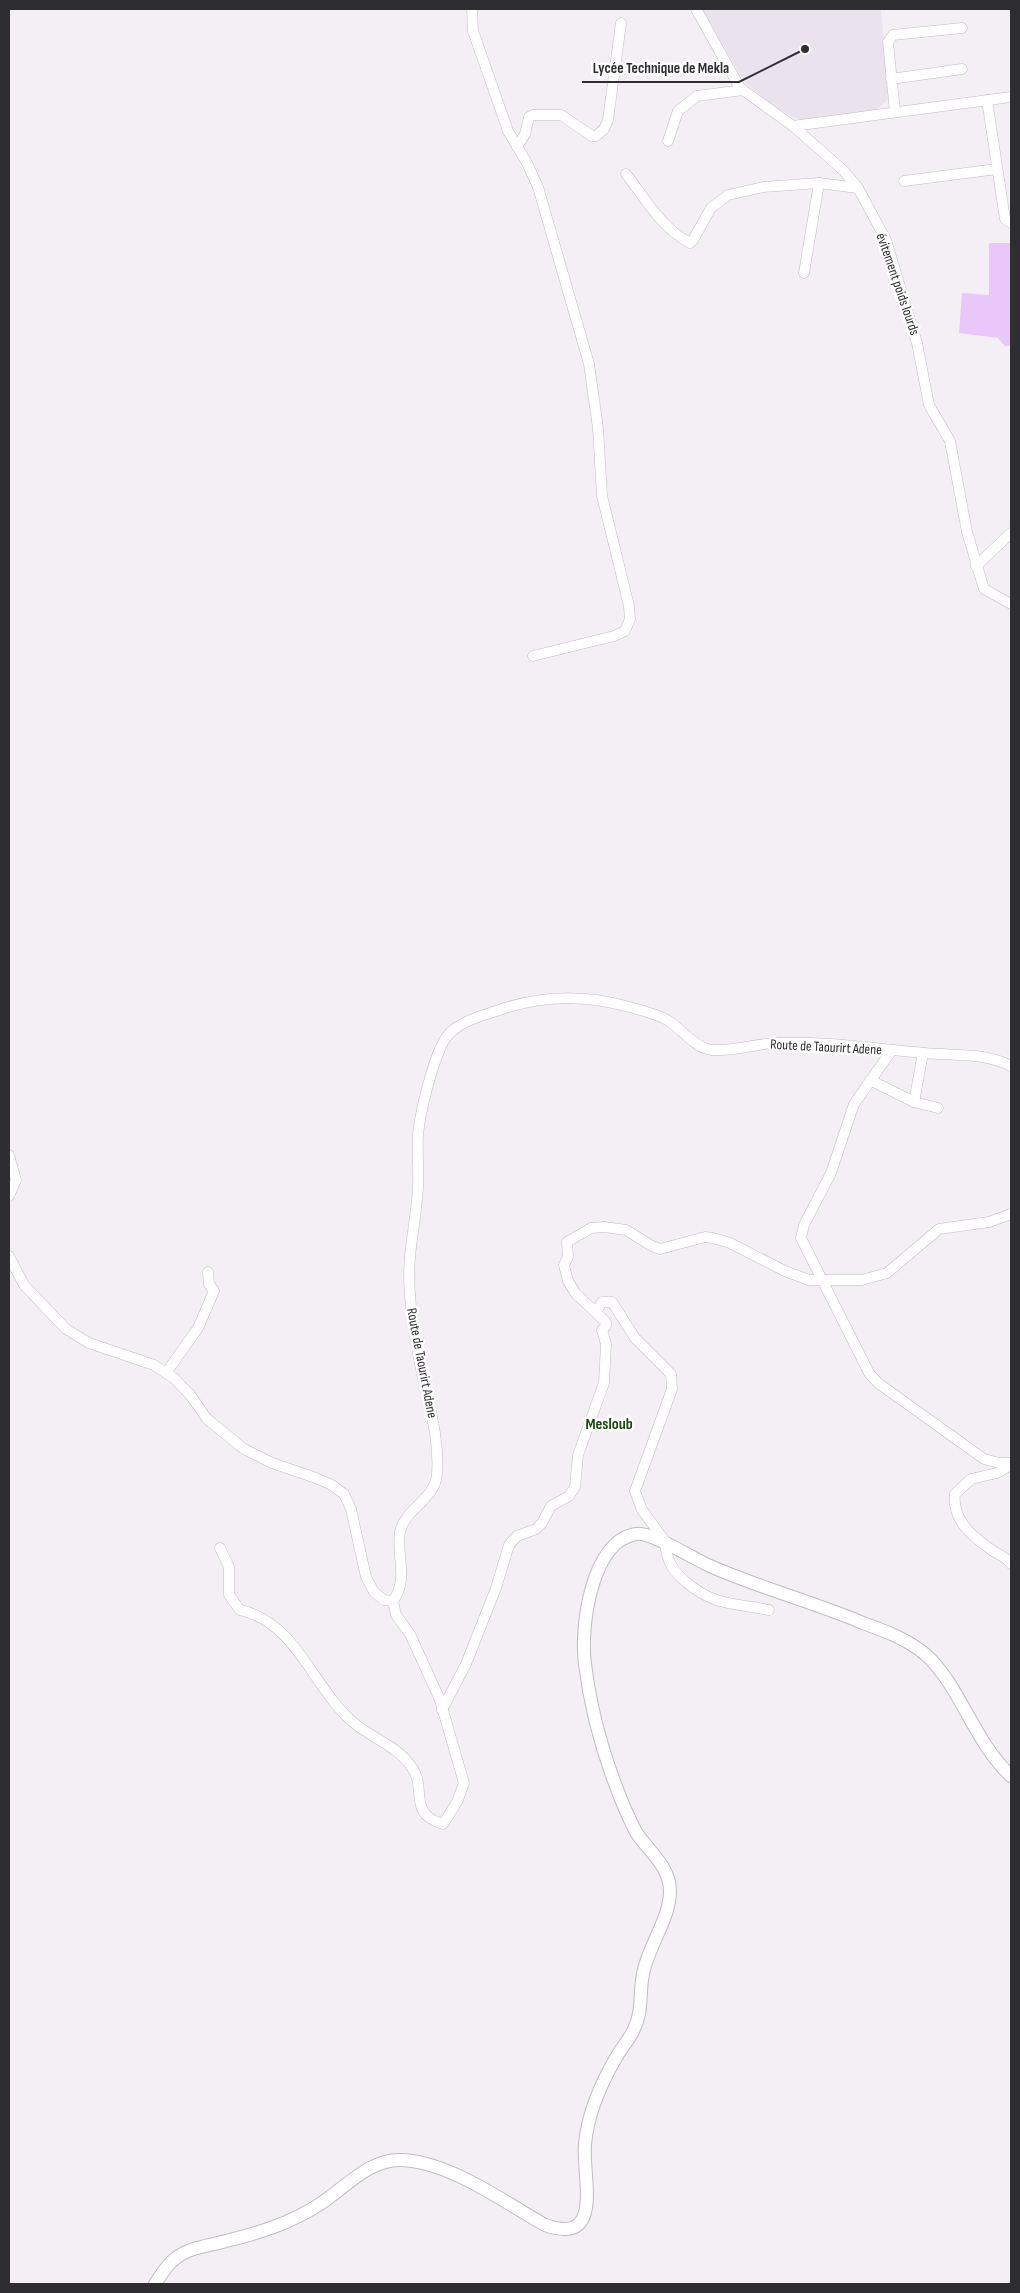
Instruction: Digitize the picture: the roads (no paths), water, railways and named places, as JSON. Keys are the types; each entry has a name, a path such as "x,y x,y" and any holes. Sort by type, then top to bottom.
{"main road":[{"path":"155,2284 170,2263 184,2253 264,2231 289,2221 320,2204 369,2169 388,2161 402,2160 431,2166 456,2175 545,2225 560,2230 575,2228 585,2218 587,2205 585,2156 587,2128 605,2077 631,2035 639,2017 642,1976 668,1906 670,1890 668,1876 659,1860 635,1831 611,1774 584,1662 585,1622 598,1570 610,1550 623,1538 643,1533 708,1566 830,1609 896,1636 921,1651 934,1662 991,1755 1011,1776"}],"street":[{"path":"472,9 473,31 508,131 538,187 589,364 598,428 602,496 615,546 630,619 626,631 614,636 533,656"},
{"name":"évitement poids lourds","path":"696,9 711,38 744,90 794,126 844,171 858,188 886,240 917,342 928,405 950,441 976,566 984,589 1011,604"},
{"path":"517,147 525,134 530,117 533,115 561,115 592,136 596,136 604,129 608,120 621,24"},
{"path":"895,112 888,42 893,35 962,28"},
{"path":"891,78 962,69"},
{"path":"668,141 678,112 697,96 744,90"},
{"path":"794,126 1011,97"},
{"path":"987,100 1005,220 1011,223"},
{"path":"904,182 997,169"},
{"path":"626,174 661,221 680,238 690,243 711,208 728,195 763,187 818,184 858,188"},
{"path":"804,273 818,184"},
{"path":"976,566 1011,533"},
{"name":"Route de Taourirt Adene","path":"393,1601 399,1592 402,1577 399,1540 402,1523 430,1496 437,1478 433,1415 419,1358 410,1294 409,1260 417,1210 418,1135 424,1104 438,1054 449,1034 472,1019 519,1004 568,998 598,1000 665,1018 704,1049 718,1051 777,1043 834,1045 923,1053 977,1055 1000,1060 1011,1066"},
{"path":"892,1050 854,1104 831,1173 802,1232 803,1244 824,1281 862,1362 878,1383 984,1459 1011,1464"},
{"path":"914,1102 923,1053"},
{"path":"870,1080 914,1102 938,1108"},
{"path":"9,1155 16,1180 9,1196"},
{"path":"442,1710 466,1664 496,1588 509,1545 517,1536 536,1529 542,1524 551,1506 569,1496 575,1487 578,1455 587,1436 595,1404 604,1383 606,1344 602,1330 606,1326 606,1322 576,1294 568,1281 564,1265 568,1257 567,1242 591,1228 614,1227 626,1230 660,1249 705,1237 713,1238 730,1243 785,1271 809,1280 862,1280 887,1273 938,1229 989,1222 1011,1214"},
{"path":"9,1256 24,1285 66,1329 89,1344 154,1365 166,1373 191,1396 212,1423 244,1449 272,1463 332,1485 344,1494 351,1508 366,1576 374,1592 384,1600 393,1601 396,1616 413,1641 440,1700 464,1782 457,1802 443,1824 430,1820 418,1805 418,1785 413,1768 398,1750 353,1723 278,1629 256,1613 240,1610 229,1595 229,1567 220,1548"},
{"path":"166,1373 198,1328 210,1301 214,1291 209,1284 208,1272"},
{"path":"596,1312 602,1302 612,1302 635,1338 672,1374 672,1389 635,1491 642,1510 666,1544 667,1560 675,1572 704,1596 719,1602 769,1610"},
{"path":"1011,1464 997,1474 971,1479 955,1494 953,1506 959,1520 989,1548 1007,1558 1011,1564"}],"place":[{"name":"Lycée Technique de Mekla","path":"805,49"}],"district":[{"name":"Mesloub","path":"609,1424"}]}
